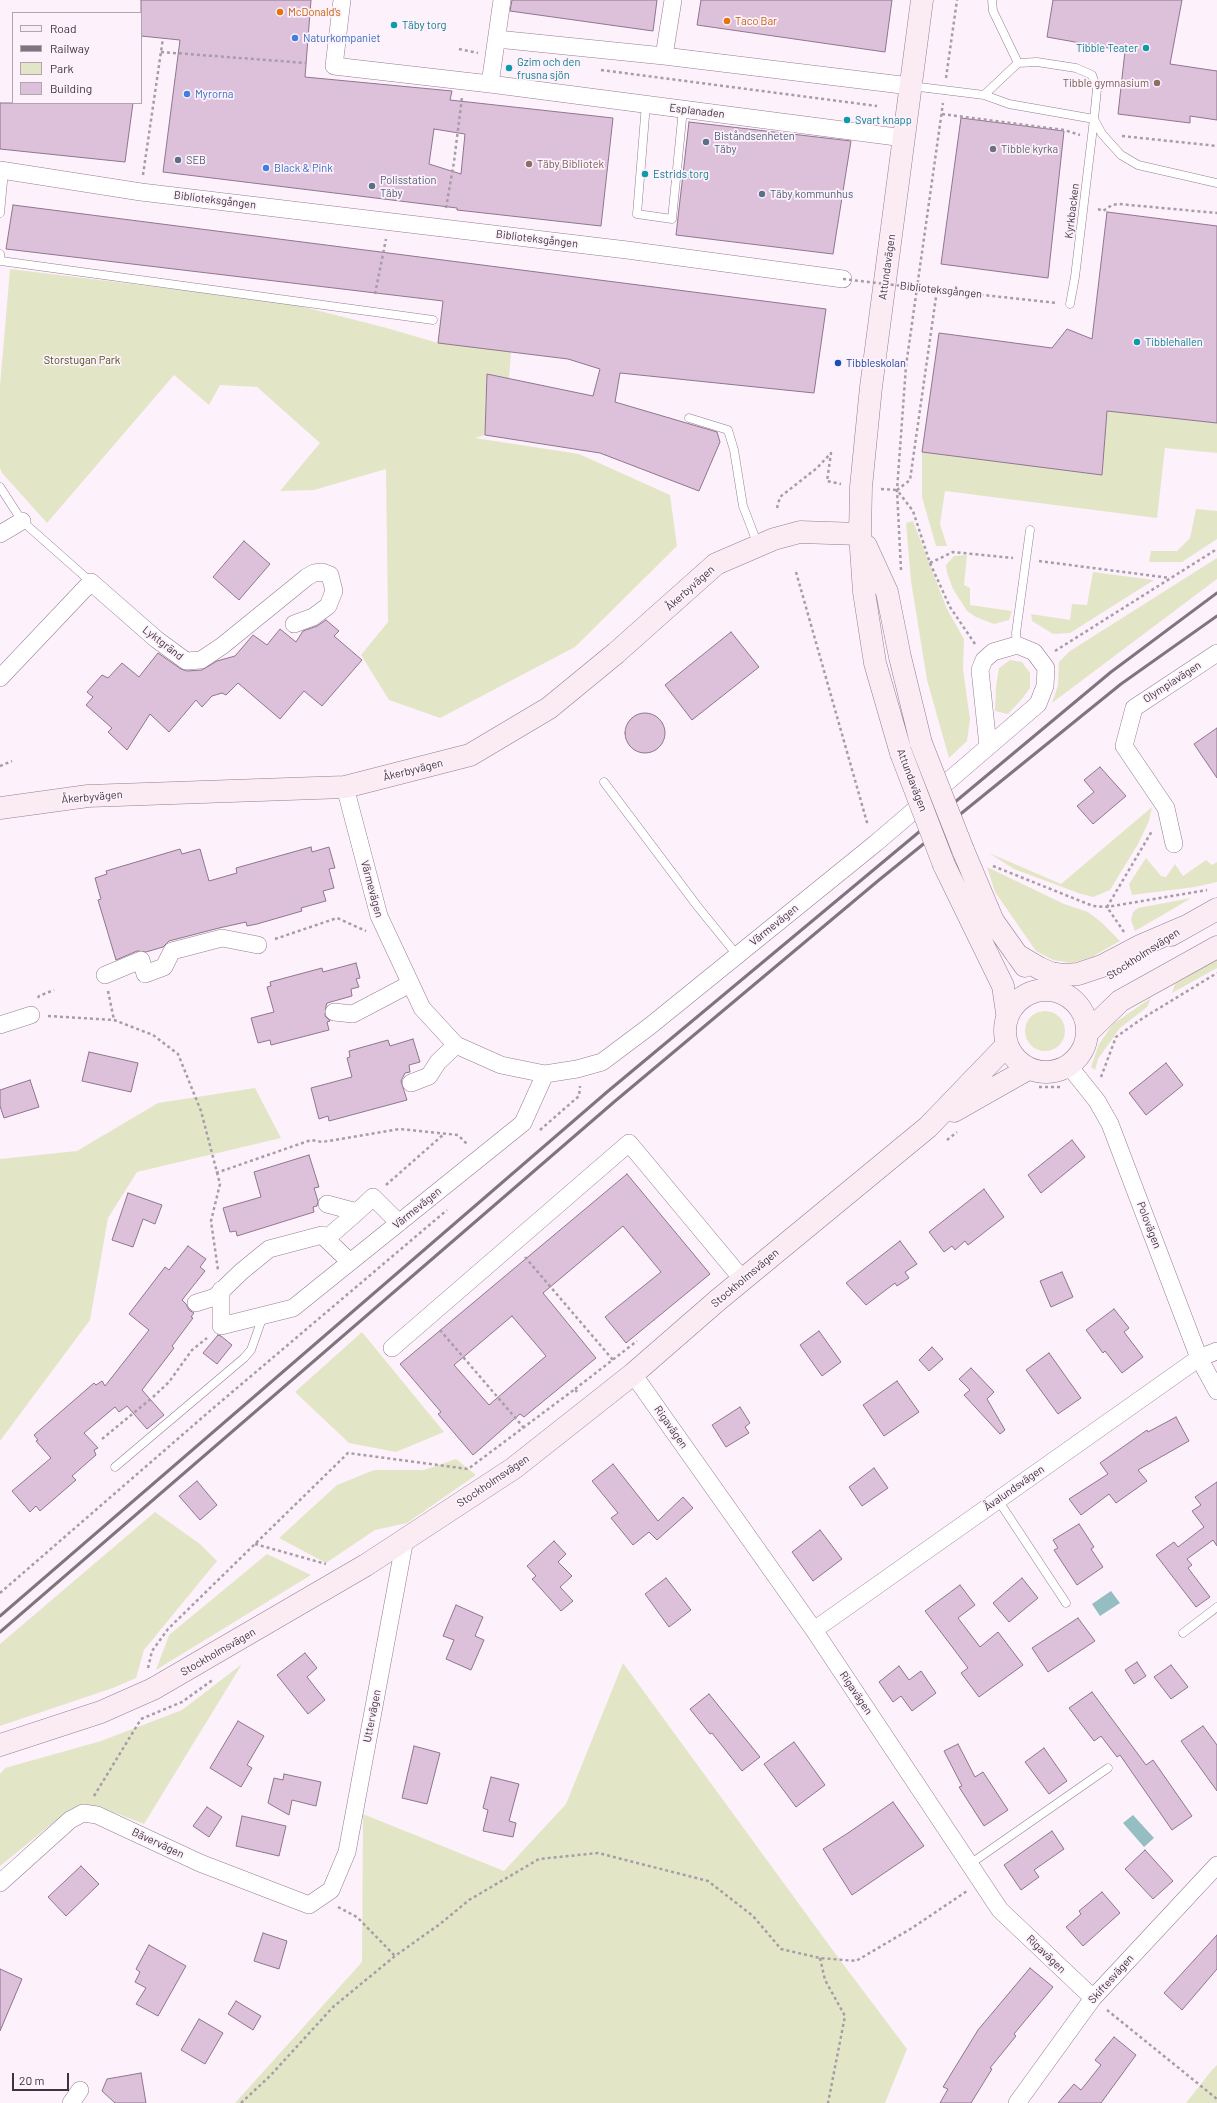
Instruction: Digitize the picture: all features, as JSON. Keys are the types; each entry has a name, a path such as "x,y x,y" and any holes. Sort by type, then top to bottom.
{"street":[{"name":"Esplanaden","path":"342,0 334,66 490,84 904,138"},
{"path":"490,84 502,0"},
{"path":"664,56 673,0"},
{"name":"Attundavägen","path":"922,0 871,387 861,487 860,534 864,592 875,663 901,753 944,865 1003,986 1008,1013"},
{"path":"496,47 664,56 910,86"},
{"name":"Biblioteksgången","path":"2,171 30,174 141,192 611,248 843,279"},
{"path":"0,534 22,521"},
{"name":"Åkerbyvägen","path":"0,808 88,796 346,787 470,755 549,708 622,648 716,564 774,539 800,532 860,534"},
{"name":"Attundavägen","path":"860,534 887,592 920,743 962,850 993,921 1042,990"},
{"name":"Lyktgränd","path":"91,582 156,639 186,661 201,660 216,650 251,624 306,577 322,572 330,575 334,591 328,606 313,617 294,624"},
{"path":"0,678 91,582"},
{"path":"988,746 980,670 984,660 993,652 1017,645"},
{"name":"Värmevägen","path":"346,787 379,916 422,1008 456,1045 501,1065 545,1074 577,1069 602,1062 650,1026 876,844 1038,704 1045,686 1046,668 1034,652 1017,645"},
{"name":"Olympiavägen","path":"1174,844 1166,808 1124,746 1134,708 1217,653"},
{"name":"Stockholmsvägen","path":"1067,995 1105,979 1184,927 1214,900"},
{"path":"1017,955 1039,968 1052,973 1064,975 1078,974 1102,966 1142,945 1184,927"},
{"path":"105,975 141,960 145,974 164,967 172,952 222,938 258,945"},
{"path":"1087,1033 1120,1001 1159,977 1217,948"},
{"path":"334,1012 353,1014 410,984"},
{"path":"1042,990 1055,990 1067,995 1078,1005 1085,1018 1087,1033 1085,1046 1079,1057 1069,1066 1056,1072 1042,1073 1028,1069 1015,1060 1006,1046 1004,1030 1008,1013 1022,997 1042,990"},
{"path":"0,1025 31,1015"},
{"path":"411,1083 429,1076 438,1062 456,1045"},
{"name":"Stockholmsvägen","path":"0,1745 101,1712 152,1689 216,1654 366,1565 514,1468 633,1374 743,1280 928,1127 1006,1046"},
{"name":"Polovägen","path":"1069,1066 1097,1101 1110,1124 1199,1358 1217,1391"},
{"name":"Stockholmsvägen","path":"928,1127 1007,1079 1028,1069"},
{"name":"Värmevägen","path":"221,1326 293,1308 523,1123 545,1074"},
{"path":"392,1348 629,1143 743,1280"},
{"path":"326,1239 373,1196 399,1223"},
{"path":"327,1204 357,1212"},
{"path":"196,1303 215,1297 221,1290 269,1249 322,1235 350,1262"},
{"path":"221,1290 221,1326"},
{"name":"Åvalundsvägen","path":"814,1630 1199,1358 1217,1351"},
{"name":"Rigavägen","path":"633,1374 814,1630 1000,1910 1093,1998"},
{"name":"Uttervägen","path":"326,1894 347,1852 405,1539"},
{"path":"0,1883 70,1820 83,1814"},
{"name":"Bävervägen","path":"83,1814 97,1815 200,1863 309,1905 326,1894"},
{"name":"Skiftesvägen","path":"1017,2103 1093,1998 1217,1865"}],"lane":[{"path":"984,95 1018,63 993,11 992,0"},
{"name":"Kyrkbacken","path":"1018,63 1037,62 1076,68 1092,75 1097,89 1075,277 1070,304"},
{"path":"910,86 945,89 984,95 1009,104 1094,119 1102,134 1121,155 1138,165 1217,182"},
{"path":"646,104 637,214 672,220 683,109"},
{"name":"Biblioteksgången","path":"0,213 2,171"},
{"path":"0,254 1,261 433,320"},
{"path":"689,418 728,430 734,450 743,506 758,546"},
{"path":"0,487 22,521 91,582"},
{"path":"1017,645 1016,633 1030,530"},
{"path":"604,782 698,907 737,955"},
{"path":"115,1467 244,1358 251,1350 263,1316"},
{"path":"998,1500 1066,1603"},
{"path":"1182,1633 1217,1607"},
{"path":"970,1864 1108,1768"}],"path":[{"path":"956,0 942,114 906,366 897,490 913,511 930,563 950,607 978,648"},
{"path":"141,192 163,38"},
{"path":"459,49 496,47"},
{"path":"160,52 306,63"},
{"path":"598,69 876,106"},
{"path":"446,208 454,162 462,92"},
{"path":"942,114 1064,130 1092,140"},
{"path":"1102,134 1217,146"},
{"path":"1098,209 1103,211 1112,205 1119,204 1217,213"},
{"path":"375,294 383,252"},
{"name":"Biblioteksgången","path":"843,279 1070,304"},
{"path":"897,490 910,480 937,290"},
{"path":"778,508 780,497 817,468 831,453 827,481"},
{"path":"1050,654 1217,549"},
{"path":"930,563 954,552 1026,559 1170,578"},
{"path":"796,572 870,832"},
{"path":"0,766 12,761"},
{"path":"1107,907 1166,808"},
{"path":"989,863 996,868 1093,906 1107,907 1214,900"},
{"path":"1107,907 1126,934"},
{"path":"258,945 337,918 390,942"},
{"path":"1097,1101 1101,1080 1116,1037 1143,1018 1217,973"},
{"path":"105,975 114,1020"},
{"path":"31,1015 114,1020 153,1035 178,1054 201,1111 220,1184 211,1221 221,1290"},
{"path":"216,1173 311,1140 322,1142 400,1129 458,1135 481,1157"},
{"path":"373,1196 444,1134"},
{"path":"521,1251 613,1360"},
{"path":"435,1324 524,1428"},
{"path":"102,1439 169,1382 192,1350 221,1326"},
{"path":"152,1689 147,1674 152,1651 168,1629 348,1453 468,1469 575,1389 590,1408"},
{"path":"255,1544 329,1565"},
{"path":"83,1814 140,1719"},
{"path":"241,2103 270,2076 332,2007 395,1956 440,1924 469,1900 539,1859 598,1853 708,1881 753,1916 781,1949 820,1958 856,1961 912,1928 981,1882"},
{"path":"326,1894 357,1917 395,1956"},
{"path":"820,1958 825,1980 845,2016 828,2103"},
{"path":"1093,1998 1217,2099"}],"green space":[{"name":"Storstugan Park","path":"10,269 288,303 383,327 438,343 511,352 509,378 487,375 485,435 475,438 579,454 670,495 677,546 575,647 440,718 389,700 361,655 388,622 386,469 314,490 280,491 320,443 257,387 220,385 209,405 174,375 47,523 2,473 0,468 0,386"},
{"path":"1107,411 1217,423 1217,453 1165,448 1157,518 945,491 940,524 947,546 936,546 922,497 922,452 1102,475"},
{"path":"1196,509 1217,511 1217,539 1182,562 1149,562 1151,551 1177,551 1190,538"},
{"path":"913,521 947,609 964,639 963,669 970,719 967,741 949,758 927,680 911,581 906,523"},
{"path":"967,555 964,585 970,588 970,605 1012,611 1009,620 994,624 976,617 967,611 953,589 947,573 946,565 954,556"},
{"path":"1217,558 1217,579 1052,703 1058,685 1059,662 1070,651"},
{"path":"1093,572 1154,580 1070,633 1053,634 1032,621 1031,614 1070,620 1072,604 1087,605"},
{"path":"1010,660 1022,662 1030,673 1030,688 1008,714 995,711 996,686 999,668"},
{"path":"1152,807 1149,821 1138,844 1110,890 1093,897 1014,869 989,853 1061,884"},
{"path":"1146,858 1161,876 1166,877 1175,864 1183,876 1206,860 1212,865 1217,862 1217,882 1195,887 1132,895 1129,884"},
{"path":"987,867 1064,904 1088,912 1101,922 1120,941 1092,957 1072,963 1053,960 1036,951 995,892"},
{"path":"1191,898 1135,931 1131,920 1133,912 1138,908"},
{"path":"1217,958 1217,968 1172,993 1175,984"},
{"path":"1151,998 1147,1007 1120,1028 1098,1059 1095,1070 1091,1067 1099,1044 1113,1024"},
{"path":"1049,1011 1056,1014 1062,1020 1065,1031 1064,1039 1056,1048 1049,1051 1041,1051 1034,1048 1026,1039 1025,1027 1028,1020 1037,1012"},
{"path":"255,1088 281,1138 137,1172 108,1218 90,1320 0,1441 0,1159 77,1151 158,1103"},
{"path":"362,1332 444,1432 396,1452 349,1443 295,1392"},
{"path":"456,1459 476,1475 407,1523 375,1530 326,1563 279,1538 337,1485 374,1470 424,1470"},
{"path":"155,1512 200,1544 217,1561 144,1650 136,1678 113,1688 0,1726 0,1644"},
{"path":"267,1554 311,1575 156,1670 169,1635"},
{"path":"623,1663 837,1956 907,2049 885,2103 235,2103 362,1962 363,1814 504,1871 566,1804"},
{"path":"242,1664 144,1824 108,1810 69,1810 0,1866 0,1774 5,1768 101,1741 182,1710"},
{"path":"1217,2065 1217,2103 1186,2103 1212,2070"}],"water":[{"path":"1111,1591 1120,1603 1100,1616 1092,1604"},
{"path":"1133,1815 1154,1838 1144,1847 1123,1823"}],"building":[{"path":"141,0 311,0 305,77 452,91 450,100 613,118 601,226 457,210 457,208 163,172 180,40 142,36","holes":["434,129 465,134 461,174 429,164"]},
{"path":"512,0 657,0 653,31 510,11"},
{"path":"701,0 892,0 885,52 697,25"},
{"name":"Tibble gymnasium","path":"1053,0 1182,0 1170,64 1217,71 1217,120 1190,116 1190,123 1118,114 1125,51 1047,37"},
{"path":"0,103 133,104 125,162 0,149"},
{"path":"961,118 1064,131 1048,278 941,264"},
{"name":"Täby kommunhus","path":"689,122 851,141 833,254 676,235"},
{"path":"13,205 826,309 814,393 620,373 615,402 717,432 720,442 699,491 600,453 485,435 487,374 593,396 600,369 568,359 438,343 443,301 6,249"},
{"name":"Tibblehallen","path":"1107,212 1217,226 1217,423 1107,411 1102,475 922,452 939,333 1052,348 1067,329 1092,339"},
{"path":"244,541 270,564 239,600 213,577"},
{"path":"326,620 339,631 334,636 362,660 322,706 304,691 280,719 238,683 226,695 222,693 212,696 202,707 196,700 169,732 150,714 127,750 108,732 112,728 86,705 93,697 87,692 102,675 108,678 122,663 139,677 158,653 181,669 187,671 202,670 217,661 235,656 253,635 267,645 280,629 296,642 303,631 317,626"},
{"path":"731,632 759,667 692,720 665,685"},
{"path":"649,713 656,716 662,722 665,733 664,741 656,750 649,753 641,753 634,750 626,741 625,729 628,722 637,714"},
{"path":"1217,728 1217,778 1194,744"},
{"path":"1100,767 1126,796 1093,824 1077,806 1094,792 1084,780"},
{"path":"311,847 312,852 329,847 335,868 329,869 334,888 323,891 326,901 301,908 302,911 257,924 247,926 246,922 169,941 163,947 146,952 137,951 116,960 98,900 101,899 95,878 107,874 106,871 180,849 182,854 200,849 209,881 237,873 236,868"},
{"path":"356,963 360,978 356,979 359,987 351,989 352,996 327,1003 325,1016 330,1021 327,1022 329,1030 271,1045 270,1040 258,1043 251,1018 274,1012 267,987 271,986 270,982 322,968 323,972"},
{"path":"413,1039 420,1062 409,1065 410,1072 405,1073 401,1081 407,1100 329,1121 328,1116 319,1119 311,1088 352,1077 347,1058 350,1057 349,1051 388,1040 390,1046"},
{"path":"89,1052 138,1063 131,1092 82,1081"},
{"path":"1166,1063 1183,1085 1146,1115 1129,1093"},
{"path":"30,1080 39,1107 4,1118 0,1106 0,1090"},
{"path":"1072,1140 1085,1157 1041,1193 1028,1175"},
{"path":"309,1155 319,1187 314,1188 318,1201 317,1206 313,1207 314,1212 237,1236 236,1231 230,1232 223,1208 261,1197 254,1172"},
{"path":"627,1174 710,1274 626,1343 605,1317 661,1272 623,1226 543,1293 596,1358 524,1417 520,1414 473,1455 438,1414 441,1412 400,1364","holes":["512,1316 546,1356 489,1405 454,1365"]},
{"path":"984,1189 1004,1217 968,1245 965,1241 955,1250 952,1246 944,1252 929,1232"},
{"path":"128,1193 162,1205 155,1224 143,1219 133,1247 112,1240"},
{"path":"900,1241 917,1264 905,1272 909,1278 897,1286 895,1283 866,1305 846,1283"},
{"path":"188,1246 206,1259 200,1267 205,1271 182,1300 189,1310 194,1313 191,1317 193,1318 172,1346 174,1348 142,1390 164,1415 147,1429 127,1406 119,1412 115,1407 84,1433 98,1448 94,1450 96,1455 72,1476 76,1480 40,1511 36,1506 30,1512 12,1491 51,1458 36,1441 38,1440 34,1435 94,1383 96,1385 102,1381 105,1386 149,1330 129,1314 165,1267 169,1270"},
{"path":"1062,1272 1073,1297 1051,1307 1040,1281"},
{"path":"1114,1309 1129,1328 1124,1332 1143,1357 1122,1373 1105,1351 1103,1353 1086,1330"},
{"path":"819,1331 841,1362 822,1376 800,1345"},
{"path":"218,1335 232,1345 217,1364 203,1353"},
{"path":"932,1347 943,1359 929,1371 919,1360"},
{"path":"1049,1353 1081,1398 1058,1414 1026,1370"},
{"path":"971,1368 994,1392 987,1399 1005,1430 1000,1434 964,1395 970,1390 959,1379"},
{"path":"897,1381 919,1412 884,1436 863,1405"},
{"path":"740,1407 750,1423 745,1427 749,1433 726,1447 712,1425"},
{"path":"1176,1417 1189,1441 1138,1470 1147,1481 1116,1503 1109,1494 1081,1515 1069,1499 1108,1474 1100,1463 1147,1430 1148,1432"},
{"path":"613,1464 658,1521 683,1497 693,1508 657,1540 649,1532 633,1545 611,1518 618,1513 592,1481"},
{"path":"874,1468 888,1488 862,1506 849,1487"},
{"path":"197,1481 217,1505 200,1520 179,1496"},
{"path":"1217,1482 1217,1546 1213,1540 1187,1559 1192,1565 1188,1568 1210,1597 1196,1607 1156,1555 1174,1542 1178,1547 1204,1527 1192,1511 1201,1505 1195,1497"},
{"path":"1079,1524 1094,1547 1091,1549 1103,1567 1077,1585 1054,1550 1058,1548 1053,1540"},
{"path":"820,1530 842,1559 813,1581 792,1552"},
{"path":"554,1541 566,1554 558,1562 572,1576 560,1587 573,1601 561,1611 532,1579 536,1576 527,1566"},
{"path":"666,1578 691,1610 669,1627 645,1594"},
{"path":"1022,1578 1038,1598 1009,1622 993,1603"},
{"path":"960,1585 975,1605 958,1618 980,1647 998,1632 1023,1665 979,1697 961,1673 968,1668 925,1611"},
{"path":"456,1605 483,1617 475,1636 484,1640 471,1670 446,1659 454,1640 443,1636"},
{"path":"1078,1618 1095,1641 1048,1672 1032,1648"},
{"path":"305,1653 317,1668 307,1677 325,1700 308,1714 277,1675"},
{"path":"1137,1662 1146,1676 1134,1684 1125,1670"},
{"path":"1171,1665 1188,1687 1171,1699 1154,1677"},
{"path":"899,1666 909,1680 921,1671 936,1693 912,1711 901,1696 893,1702 879,1682"},
{"path":"1092,1692 1146,1765 1153,1760 1192,1816 1172,1830 1120,1755 1117,1757 1101,1736 1094,1741 1069,1708"},
{"path":"709,1694 760,1757 742,1771 712,1733 710,1734 690,1709"},
{"path":"238,1721 264,1736 247,1765 252,1768 241,1787 210,1768"},
{"path":"1203,1726 1217,1745 1217,1791 1181,1741"},
{"path":"794,1742 825,1785 796,1807 764,1764"},
{"path":"958,1744 975,1777 983,1772 1008,1810 984,1826 959,1787 962,1786 944,1751"},
{"path":"414,1746 440,1753 427,1804 402,1798"},
{"path":"1044,1748 1067,1781 1049,1794 1025,1762"},
{"path":"284,1774 321,1782 316,1806 292,1800 289,1815 268,1803 274,1778 283,1780"},
{"path":"491,1777 519,1784 509,1821 516,1823 513,1837 483,1831 488,1810 483,1808"},
{"path":"893,1802 924,1846 852,1895 823,1849"},
{"path":"207,1807 222,1817 209,1837 193,1826"},
{"path":"242,1816 286,1826 279,1856 236,1846"},
{"path":"1052,1831 1064,1849 1034,1870 1039,1877 1021,1890 1004,1865"},
{"path":"1145,1850 1173,1881 1153,1899 1125,1869"},
{"path":"81,1866 99,1884 66,1916 48,1897"},
{"path":"1102,1892 1120,1913 1083,1946 1066,1927 1081,1914 1079,1911"},
{"path":"263,1933 287,1941 279,1969 254,1961"},
{"path":"1217,1935 1217,1969 1182,2010 1164,1993"},
{"path":"149,1945 186,1966 158,2016 136,2004 146,1988 135,1982 140,1972 136,1969"},
{"path":"1030,1968 1053,1987 1014,2034 1016,2036 990,2068 992,2069 971,2103 940,2103 948,2089 943,2087 978,2030"},
{"path":"0,1969 22,1979 0,2031"},
{"path":"236,2001 261,2016 253,2030 228,2014"},
{"path":"199,2019 223,2033 205,2064 181,2050"},
{"path":"1114,2037 1136,2055 1101,2103 1058,2103 1074,2084 1081,2090 1101,2065 1095,2060"},
{"path":"141,2073 146,2103 115,2103 102,2091 107,2079"}],"railway":[{"path":"0,1616 607,1092 1111,672 1217,593"},
{"path":"0,1632 614,1102 879,880 1121,684 1217,616"}],"place":[{"name":"McDonald's","path":"280,12"},
{"name":"Taco Bar","path":"727,21"},
{"name":"Täby torg","path":"394,25"},
{"name":"Naturkompaniet","path":"295,38"},
{"name":"Tibble Teater","path":"1146,48"},
{"name":"Gzim och den frusna sjön","path":"509,68"},
{"name":"Tibble gymnasium","path":"1157,83"},
{"name":"Myrorna","path":"187,94"},
{"name":"Svart knapp","path":"847,120"},
{"name":"Biståndsenheten Täby","path":"706,142"},
{"name":"Tibble kyrka","path":"993,149"},
{"name":"SEB","path":"178,160"},
{"name":"Täby Bibliotek","path":"529,164"},
{"name":"Black & Pink","path":"266,168"},
{"name":"Estrids torg","path":"645,174"},
{"name":"Polisstation Täby","path":"372,186"},
{"name":"Täby kommunhus","path":"762,194"},
{"name":"Tibblehallen","path":"1137,342"},
{"name":"Tibbleskolan","path":"838,363"}]}
